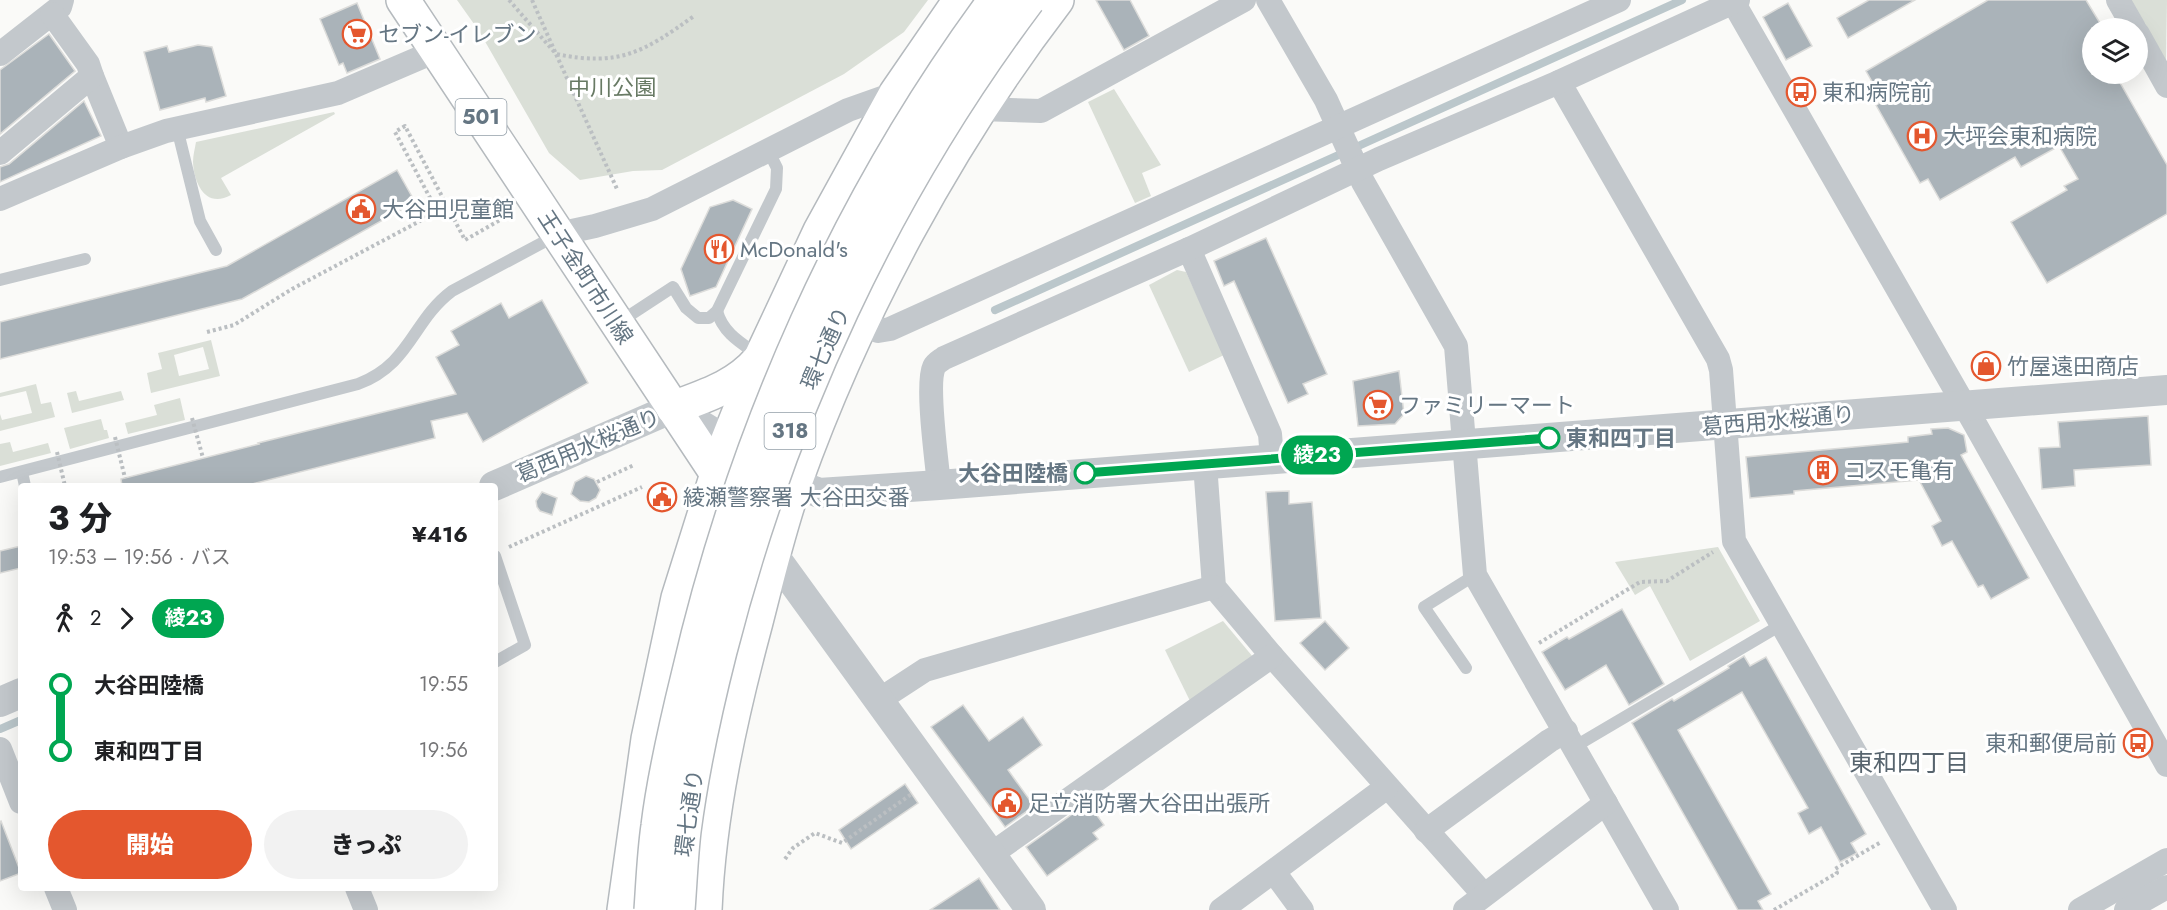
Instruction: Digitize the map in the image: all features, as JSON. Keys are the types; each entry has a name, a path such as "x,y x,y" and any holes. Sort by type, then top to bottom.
{"main road":[{"name":"王子金町市川線","path":"403,0 717,474 772,553"},
{"name":"318","path":"624,910 650,727 678,598 728,442 761,357 820,231 896,93 960,0"},
{"name":"環七通り","path":"651,910 658,826 666,775 705,603 750,463 783,374 840,252 897,148 995,0"},
{"name":"環七通り","path":"678,910 684,832 705,711 749,549 773,476 809,382 863,266 924,153 958,98 1028,0"},
{"name":"318","path":"705,910 710,849 729,733 772,553 795,483 835,381 915,219 979,110 1029,36 1057,0"},
{"path":"673,408 724,388 749,372 761,357"}],"street":[{"path":"979,110 1041,111 1244,0"},
{"path":"1268,0 1340,126 1357,170 1456,346 1475,575 1667,910"},
{"path":"861,325 878,331 890,329 1619,0"},
{"path":"2118,0 2128,18"},
{"path":"939,485 933,426 932,375 934,365 944,358 1734,1 2167,765"},
{"path":"0,54 57,7 88,64 121,147"},
{"path":"0,199 121,147 177,128 338,93 436,51"},
{"path":"2148,52 2167,86"},
{"path":"0,153 92,76"},
{"path":"1559,82 1718,359 1721,370 1734,541 1945,910"},
{"path":"558,234 652,209 848,110 896,93"},
{"path":"1189,249 1270,434 1272,459"},
{"name":"葛西用水桜通り","path":"498,484 673,408 795,483 819,493 2167,390"},
{"path":"1205,464 1214,587 1272,656 1484,895"},
{"path":"772,553 1028,909"},
{"path":"879,700 925,670 1214,587"},
{"path":"990,855 1272,656"},
{"path":"0,702 18,694"},
{"path":"1426,831 1549,741 1570,739"},
{"path":"6,758 18,793"},
{"path":"1221,910 1388,787"},
{"path":"1465,910 1606,803"},
{"path":"2080,910 2167,860"},
{"path":"1274,872 1302,910"},
{"path":"2126,910 2167,887"},
{"path":"57,891 65,910"},
{"path":"358,891 366,910"}],"lane":[{"path":"177,128 200,222 216,250"},
{"path":"617,324 673,287 687,308 698,318 709,318 717,311 776,189 777,168 768,150"},
{"path":"0,477 375,378 406,349 442,298 558,234"},
{"path":"0,280 85,259"},
{"path":"717,311 720,322 728,332 761,357"},
{"path":"22,472 25,483"},
{"path":"498,660 525,645 500,552"},
{"path":"1466,668 1424,607 1475,575"},
{"path":"1570,739 1781,625"}],"path":[{"path":"509,0 556,54 582,59 623,56 644,49 693,16"},
{"path":"532,0 617,189"},
{"path":"436,209 395,132 405,126 465,240 507,216"},
{"path":"207,332 234,325 292,289 420,221 425,215 446,203"},
{"path":"192,418 203,458"},
{"path":"115,437 125,478"},
{"path":"57,452 64,483"},
{"path":"597,482 634,465"},
{"path":"500,552 642,487"},
{"path":"1533,646 1640,582 1667,581 1714,552"},
{"path":"785,859 793,848 815,833 842,843 919,788"},
{"path":"1774,910 1837,873 1835,869 1882,842"}],"green space":[{"name":"中川公園","path":"457,0 928,0 904,32 844,74 662,170 633,171 580,180 549,153 479,31"},
{"path":"2131,0 2167,0 2166,62 2148,30 2148,18 2141,18"},
{"path":"1114,89 1161,165 1142,173 1151,196 1135,203 1088,102"},
{"path":"334,112 335,114 221,178 231,195 215,199 208,197 199,186 193,162 196,142"},
{"path":"1177,270 1186,272 1224,355 1189,372 1149,285"},
{"path":"211,340 220,376 151,393 147,373 162,369 158,353","holes":["203,347 209,369 179,376 174,355"]},
{"path":"36,384 41,404 51,402 55,417 0,431 0,414 2,420 32,413 26,391 0,397 0,393"},
{"path":"76,391 79,401 121,391 124,400 72,413 67,393"},
{"path":"180,398 185,420 128,434 125,423 157,415 154,405"},
{"path":"101,419 109,438 70,449 64,428"},
{"path":"10,442 13,452 48,443 51,453 0,466 0,444"},
{"path":"1718,547 1760,621 1690,661 1650,586 1635,595 1615,562"},
{"path":"1223,621 1253,657 1191,703 1165,650"}],"building":[{"path":"1096,0 1130,0 1149,36 1124,50"},
{"path":"1869,0 1915,0 1848,38 1837,18"},
{"path":"1988,0 2086,0 2097,18 2082,18 2082,84 2121,84 2167,165 2167,214 2047,283 2011,222 2067,190 2064,186 2078,179 2059,146 2021,167 2015,157 1940,200 1928,179 1920,183 1876,105 1883,101 1866,71"},
{"path":"357,3 380,59 347,73 343,63 339,65 320,19"},
{"path":"1788,3 1812,46 1786,60 1763,17"},
{"path":"49,34 75,71 0,134 0,70"},
{"path":"198,45 212,47 226,96 206,102 205,98 160,110 144,52 167,46 169,52"},
{"path":"84,101 101,136 0,182 0,167 9,164"},
{"path":"397,170 415,202 242,299 0,359 0,322 227,266"},
{"path":"733,200 752,209 716,287 690,296 681,269 710,207"},
{"path":"1266,238 1327,374 1303,384 1308,394 1288,403 1234,281 1224,286 1214,261"},
{"path":"542,300 588,383 483,442 467,413 431,421 435,438 256,483 122,483 121,479 456,394 436,357 459,345 451,331 501,303 509,318"},
{"path":"1399,371 1404,414 1395,424 1358,426 1353,381"},
{"path":"2148,416 2151,465 2074,470 2075,486 2042,489 2039,448 2060,447 2058,422"},
{"path":"1948,428 1964,435 1967,452 1961,455 2029,578 1991,599 1983,585 1978,587 1952,541 1942,546 1932,526 1941,521 1919,480 1794,491 1794,494 1750,498 1746,457 1908,442 1908,437 1932,434 1931,429"},
{"path":"586,476 594,479 600,490 596,498 589,502 580,501 571,494 575,482"},
{"path":"1289,491 1289,504 1312,502 1321,618 1275,621 1266,492"},
{"path":"542,492 557,498 552,515 540,511 537,507 536,501"},
{"path":"18,547 18,569 0,573 0,551"},
{"path":"1622,609 1664,684 1629,705 1606,665 1565,690 1542,652"},
{"path":"1325,621 1349,648 1325,670 1300,643"},
{"path":"1744,656 1750,666 1766,657 1866,834 1851,843 1857,853 1840,862 1821,827 1809,834 1798,813 1808,808 1742,692 1678,730 1771,894 1758,901 1763,910 1738,910 1632,723 1672,699 1674,701 1729,668 1728,666"},
{"path":"963,705 989,741 1023,717 1042,745 1008,770 1034,806 1005,827 931,727"},
{"path":"905,784 918,803 851,849 839,830"},
{"path":"1088,803 1104,825 1093,833 1098,839 1047,876 1026,847"},
{"path":"0,822 18,865 18,874 0,881"},
{"path":"979,878 1000,910 930,910"}],"waterway":[{"path":"995,310 1682,0"},
{"path":"0,729 18,721"}],"bus line":[{"name":"綾23","path":"1085,473 1549,438"}],"place":[{"name":"セブン-イレブン","path":"357,34"},
{"name":"東和病院前","path":"1801,92"},
{"name":"大坪会東和病院","path":"1922,136"},
{"name":"大谷田児童館","path":"361,209"},
{"name":"McDonald's","path":"719,249"},
{"name":"竹屋遠田商店","path":"1986,366"},
{"name":"ファミリーマート","path":"1378,405"},
{"name":"東和四丁目","path":"1549,438"},
{"name":"コスモ亀有","path":"1823,470"},
{"name":"大谷田陸橋","path":"1085,473"},
{"name":"綾瀬警察署 大谷田交番","path":"662,497"},
{"name":"東和郵便局前","path":"2138,743"},
{"name":"足立消防署大谷田出張所","path":"1007,803"}],"district":[{"name":"東和四丁目","path":"1909,762"}]}
